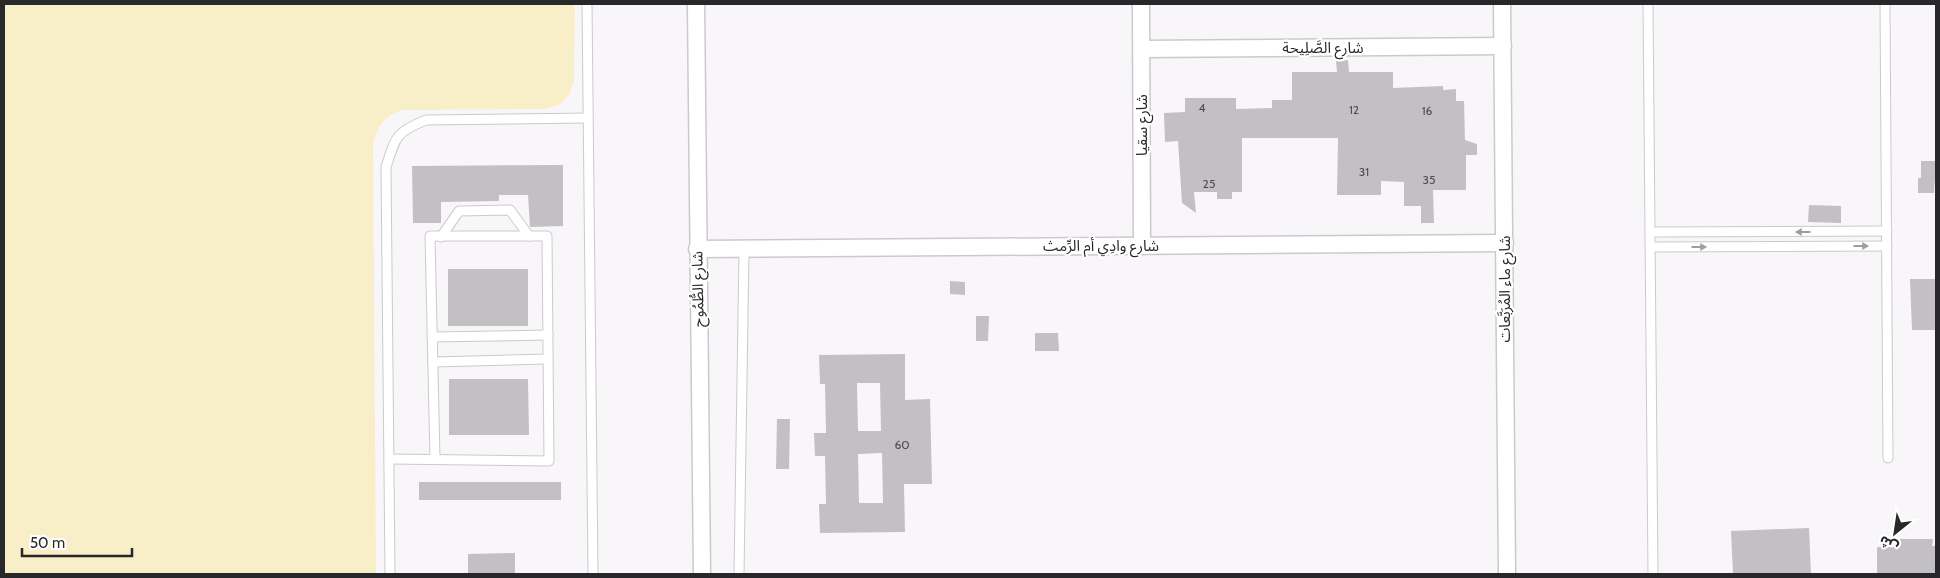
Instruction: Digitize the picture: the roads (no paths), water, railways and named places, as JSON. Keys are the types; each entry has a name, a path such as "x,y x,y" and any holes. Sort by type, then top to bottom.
{"street":[{"name":"شارع الطُّمُوح","path":"696,4 697,249 702,574"},
{"name":"شارع سقيا","path":"1142,4 1142,246"},
{"name":"شارع ماء المُرَبَّعات","path":"1502,4 1507,574"},
{"name":"شارع الصَّلِيحة","path":"1142,49 1503,46"},
{"name":"شارع وادِي أم الرِّمث","path":"697,249 1505,243"}],"lane":[{"path":"587,4 593,574"},
{"path":"1648,4 1653,574"},
{"path":"1885,4 1888,458"},
{"path":"390,574 386,167 394,141 406,128 426,120 588,118"},
{"path":"441,236 459,211 510,210 529,236"},
{"path":"1650,232 1887,231"},
{"path":"389,459 549,461 547,236 430,236 435,459"},
{"path":"1650,248 1887,246"},
{"path":"739,574 744,250"},
{"path":"432,337 548,335"},
{"path":"433,362 548,359"}]}
